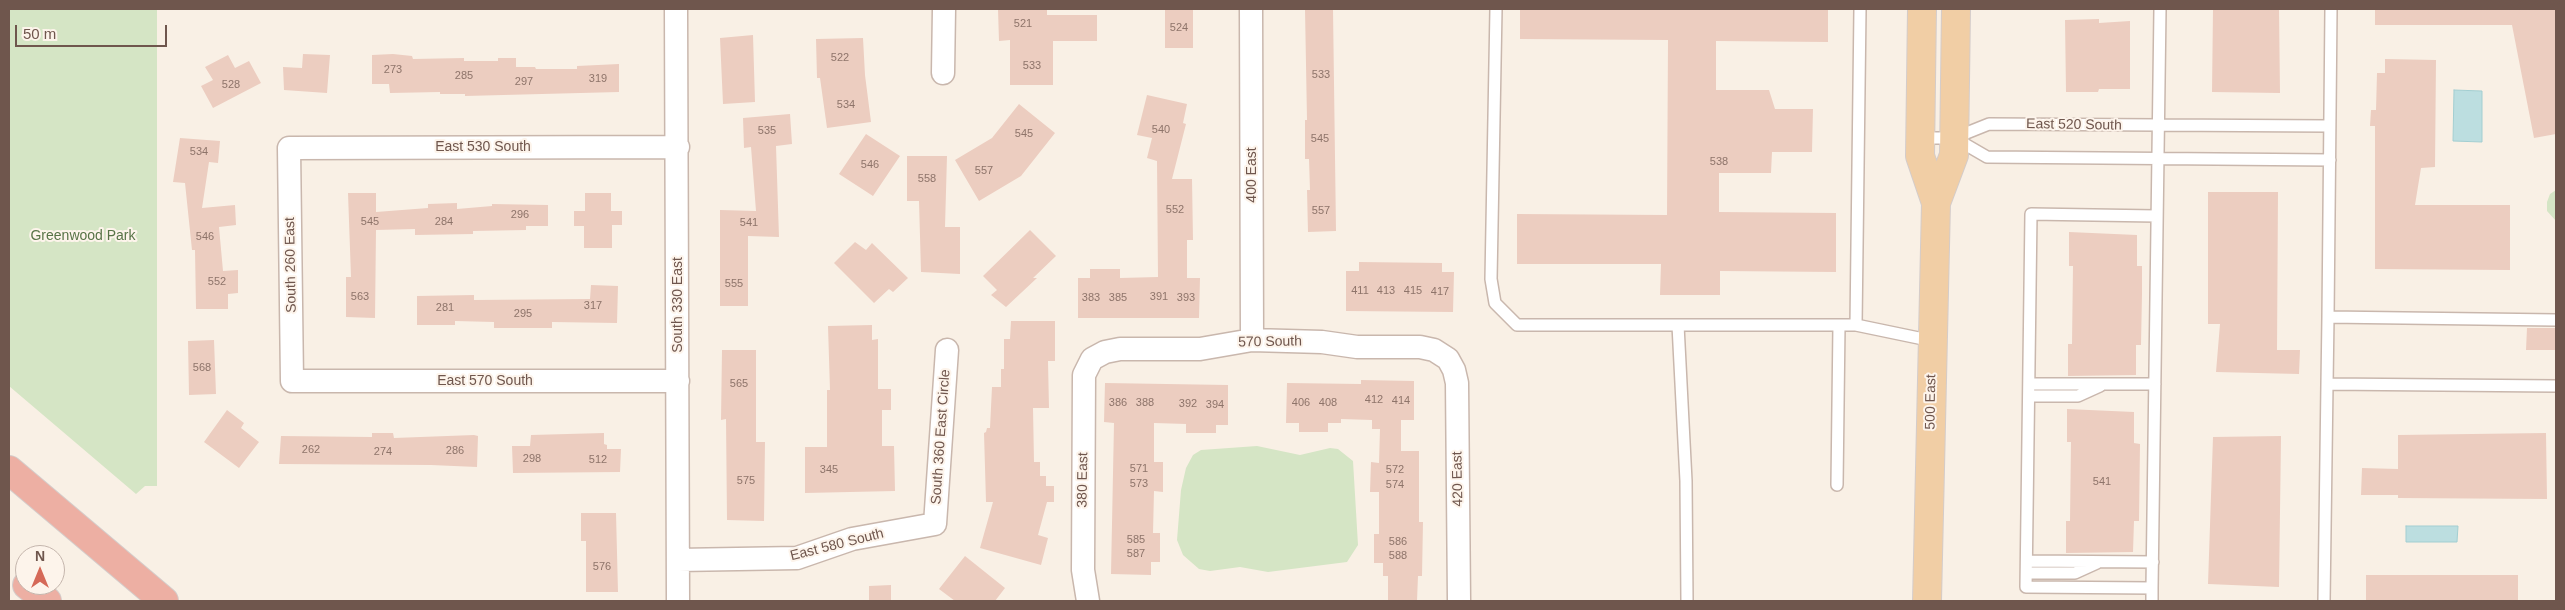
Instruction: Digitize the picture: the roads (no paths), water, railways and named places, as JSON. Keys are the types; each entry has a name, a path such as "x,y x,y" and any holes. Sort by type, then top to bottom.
{"highway":[{"path":"9,470 164,601"}],"main road":[{"name":"500 East","path":"1922,9 1920,156 1936,203"},
{"name":"500 East","path":"1927,601 1936,203 1954,155 1956,9"}],"street":[{"name":"South 330 East","path":"676,9 678,146 678,601"},
{"path":"943,72 944,9"},
{"name":"400 East","path":"1251,9 1252,340"},
{"name":"East 530 South","path":"289,148 678,146"},
{"name":"South 260 East","path":"289,148 292,381"},
{"name":"570 South","path":"1092,359 1105,352 1120,349 1200,349 1252,340 1322,342 1357,347 1420,347 1434,350 1448,359"},
{"name":"South 360 East Circle","path":"935,524 947,350"},
{"name":"380 East","path":"1088,601 1082,570 1084,375 1092,359"},
{"name":"420 East","path":"1448,359 1454,370 1457,383 1459,601"},
{"name":"East 570 South","path":"292,381 678,381"},
{"name":"East 580 South","path":"678,560 797,558 852,539 935,524"}],"lane":[{"path":"1496,9 1491,279 1495,303 1517,326 1856,325 1933,341"},
{"path":"1856,325 1860,9"},
{"path":"2152,601 2160,9"},
{"path":"2324,601 2331,9"},
{"name":"East 520 South","path":"1954,138 1989,124 2329,126"},
{"path":"1920,138 1954,138 1987,157 2330,160"},
{"path":"2152,588 2026,587 2031,214 2156,216"},
{"path":"2328,317 2556,320"},
{"path":"1837,485 1838,325"},
{"path":"1678,326 1686,481 1687,601"},
{"path":"2029,384 2155,384"},
{"path":"2029,396 2078,396 2105,384"},
{"path":"2327,384 2556,386"},
{"path":"2027,561 2152,562"},
{"path":"2027,573 2075,573 2100,562"}],"water":[{"path":"2454,90 2482,91 2482,142 2453,141"},
{"path":"2406,526 2458,526 2457,542 2406,542"}],"park label":[{"name":"Greenwood Park","path":"83,236"}]}
